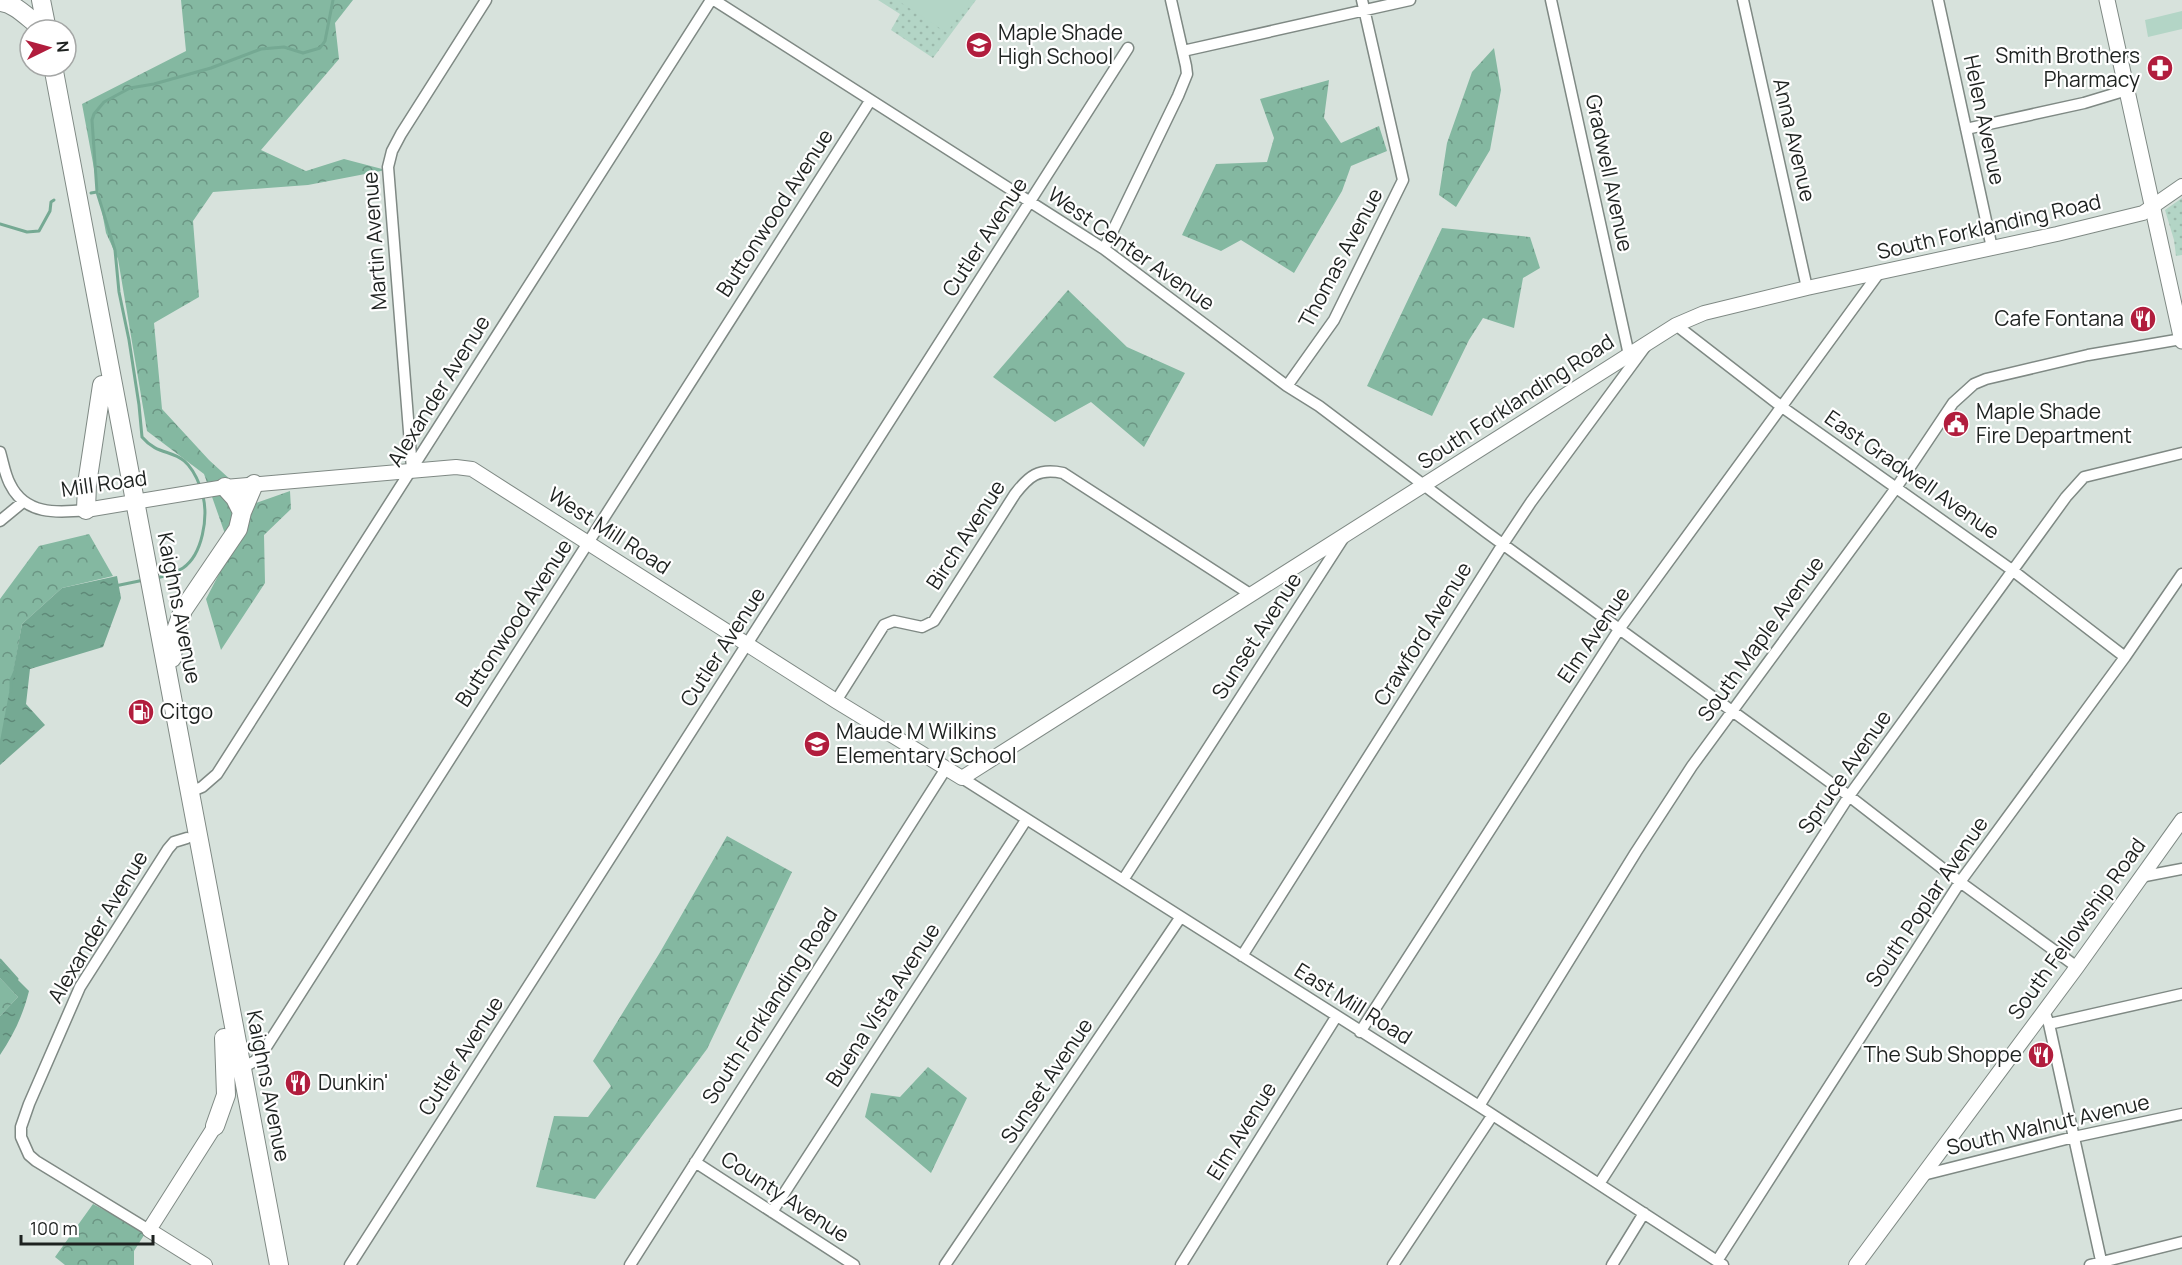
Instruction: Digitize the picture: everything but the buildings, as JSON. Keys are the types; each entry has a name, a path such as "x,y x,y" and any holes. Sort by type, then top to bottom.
{"highway":[{"path":"30,0 36,18"},
{"path":"40,18 41,0"},
{"path":"0,2 17,8 29,18"},
{"name":"Kaighns Avenue","path":"44,78 102,385 130,503"},
{"name":"Kaighns Avenue","path":"55,78 144,579 187,838 267,1265"},
{"path":"86,510 87,484 102,385"},
{"path":"171,690 173,643 180,616 238,529 242,512 254,484"},
{"path":"217,488 235,498 242,512"},
{"name":"Kaighns Avenue","path":"144,579 171,690 279,1265"},
{"path":"215,1126 226,1095 224,1038"}],"main road":[{"path":"2106,0 2182,339"}],"street":[{"name":"Martin Avenue","path":"412,471 388,167 400,134 486,0"},
{"name":"Alexander Avenue","path":"190,792 202,787 217,774 713,0"},
{"name":"West Center Avenue","path":"713,0 1104,249 1287,386 1319,406 1424,486 1849,796 1960,882 2077,967"},
{"path":"1104,249 1187,74 1171,0"},
{"path":"1183,51 1363,5 1410,0"},
{"name":"Gradwell Avenue","path":"1551,0 1629,355"},
{"name":"Anna Avenue","path":"1743,0 1807,288"},
{"name":"Helen Avenue","path":"1938,0 1992,248"},
{"name":"Thomas Avenue","path":"1287,386 1334,320 1403,180 1363,5"},
{"name":"Cutler Avenue","path":"350,1265 1128,48"},
{"path":"1966,129 2084,104 2127,90"},
{"name":"Buttonwood Avenue","path":"242,1068 255,1061 263,1052 870,101"},
{"name":"South Forklanding Road","path":"962,778 1676,325 1704,313 1807,288 2133,216 2143,213 2182,186"},
{"name":"Elm Avenue","path":"1360,1032 1620,628 1879,273"},
{"name":"East Gradwell Avenue","path":"1676,325 1782,407 2012,570 2125,657"},
{"name":"South Maple Avenue","path":"1479,1106 1686,774 1896,488 1953,403 1974,384 1986,378 2088,355 2182,339"},
{"name":"Crawford Avenue","path":"1242,956 1503,544 1649,342"},
{"path":"0,452 10,484 23,502 0,521"},
{"name":"Spruce Avenue","path":"1599,1184 1849,796 2066,497 2084,477 2182,453"},
{"name":"West Mill Road","path":"191,491 461,467 472,469 945,770 962,778"},
{"name":"Birch Avenue","path":"836,701 887,623 894,621 922,627 934,621 1021,487 1027,479 1043,472 1063,474 1250,594"},
{"name":"Mill Road","path":"23,502 39,509 58,513 130,503 191,491"},
{"name":"Sunset Avenue","path":"1123,880 1346,535"},
{"name":"South Poplar Avenue","path":"1720,1263 1960,882 2125,657 2182,574"},
{"name":"South Forklanding Road","path":"630,1265 945,770"},
{"name":"East Mill Road","path":"962,778 1479,1106 1720,1263"},
{"name":"Buena Vista Avenue","path":"772,1212 1026,820"},
{"name":"South Fellowship Road","path":"1856,1265 2077,967 2182,820"},
{"name":"Alexander Avenue","path":"150,1230 36,1161 24,1147 21,1132 25,1113 80,987 164,854 174,842 187,838"},
{"path":"2140,877 2182,869"},
{"name":"Sunset Avenue","path":"945,1265 1180,918"},
{"path":"2049,1024 2182,994"},
{"path":"2044,1011 2049,1024 2074,1137 2098,1264 2182,1242"},
{"name":"Elm Avenue","path":"1181,1265 1336,1017"},
{"name":"South Walnut Avenue","path":"1923,1175 2074,1137 2182,1114"},
{"path":"1393,1265 1492,1116"},
{"path":"205,1265 150,1230 215,1126"},
{"name":"County Avenue","path":"695,1162 854,1265"},
{"path":"1612,1265 1644,1213"}],"shaded area":[{"path":"878,0 976,0 933,58 891,30 900,14"},
{"path":"897,0 969,0 947,33"},
{"path":"2182,11 2182,29 2148,37 2145,20"},
{"path":"2182,198 2182,255 2176,256 2165,210"}],"green space":[{"path":"181,0 353,0 335,23 339,59 261,150 306,171 344,159 386,170 308,185 213,192 193,221 199,297 154,323 162,409 209,460 256,503 290,491 291,509 264,535 265,583 221,650 206,599 231,551 204,474 147,431 118,259 106,233 82,104 186,51"},
{"path":"1494,48 1501,90 1490,150 1456,207 1439,195 1447,143 1472,72"},
{"path":"1329,80 1324,118 1341,143 1379,126 1387,151 1351,166 1342,191 1294,273 1241,240 1221,251 1182,235 1216,164 1267,162 1274,138 1260,99"},
{"path":"1442,228 1530,237 1540,268 1523,278 1514,328 1483,318 1469,340 1432,416 1367,386"},
{"path":"1068,290 1127,347 1185,373 1144,447 1091,402 1055,422 993,377"},
{"path":"89,534 113,576 62,588 22,624 0,741 0,599 39,546"},
{"path":"727,836 792,872 707,1049 595,1199 536,1187 554,1116 588,1117 611,1086 593,1061 659,954"},
{"path":"0,978 18,997 0,1016"},
{"path":"928,1067 967,1098 931,1173 865,1117 871,1093 900,1097"},
{"path":"93,1204 146,1232 134,1251 134,1265 65,1265 55,1257"}],"water":[{"path":"117,576 121,598 103,647 30,669 26,704 45,725 0,765 0,741 22,624 62,588"},
{"path":"0,962 29,991 18,1024 0,1055 0,1016 18,997 0,978"}],"waterway":[{"path":"200,486 187,463 158,449 142,437 129,340 119,292 115,250 97,192 92,120 104,102 130,88 154,84 211,68 261,49 284,47 303,53 320,48 325,41 333,0"},
{"path":"91,193 97,192"},
{"path":"0,224 27,232 39,231 50,211 51,202 54,200"},
{"path":"156,578 183,568 195,554 204,524 203,496"},
{"path":"115,586 144,580"},
{"path":"11,691 11,680 15,672"},
{"path":"0,960 17,979"}],"place":[{"name":"Maple Shade High School","path":"979,45"},
{"name":"Smith Brothers Pharmacy","path":"2160,68"},
{"name":"Cafe Fontana","path":"2143,319"},
{"name":"Maple Shade Fire Department","path":"1956,424"},
{"name":"Citgo","path":"141,712"},
{"name":"Maude M Wilkins Elementary School","path":"817,744"},
{"name":"The Sub Shoppe","path":"2041,1055"},
{"name":"Dunkin'","path":"298,1083"}]}
